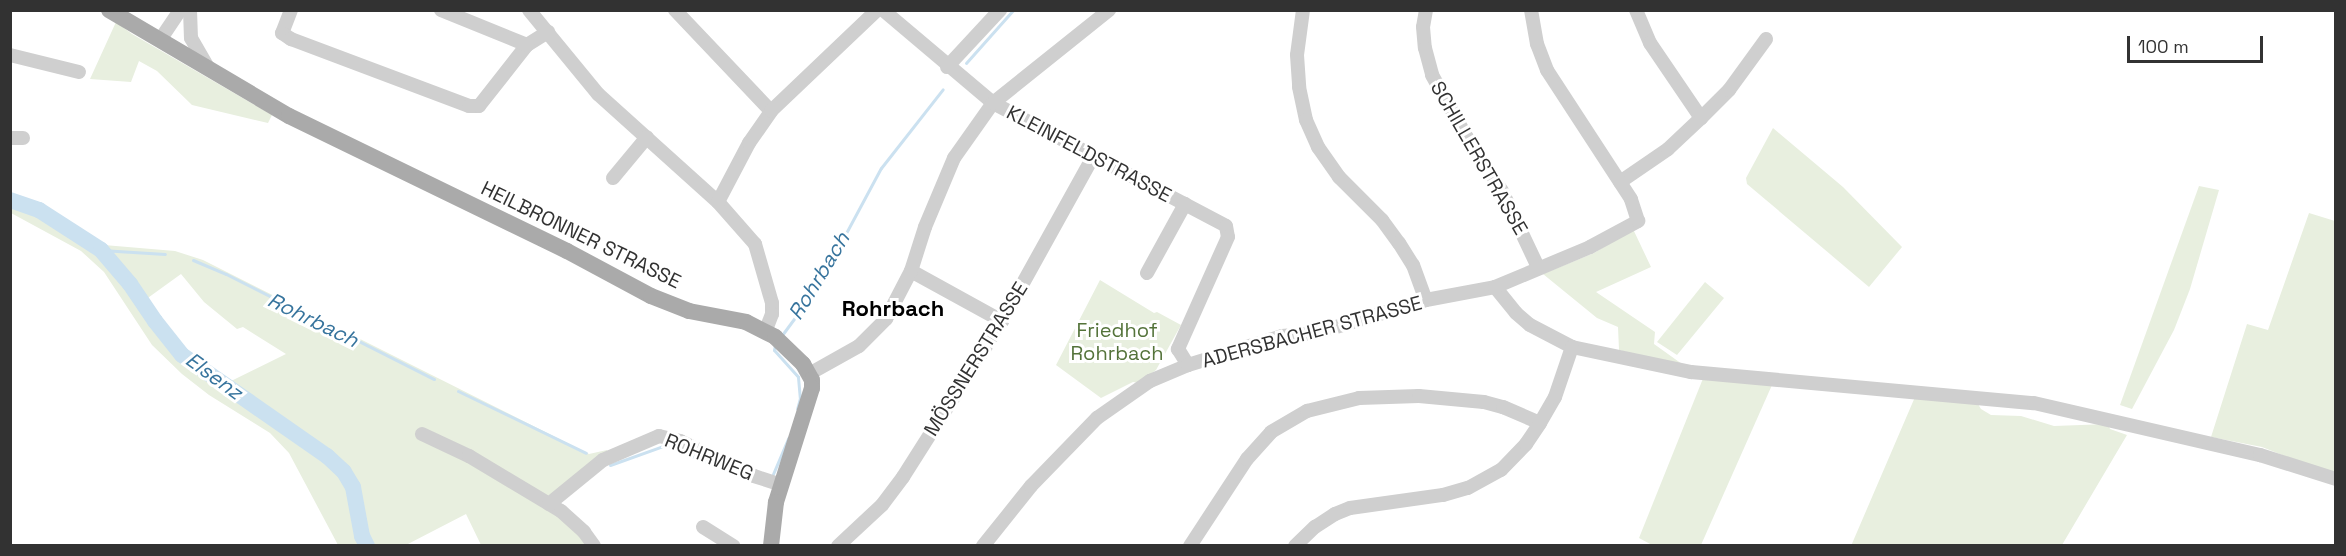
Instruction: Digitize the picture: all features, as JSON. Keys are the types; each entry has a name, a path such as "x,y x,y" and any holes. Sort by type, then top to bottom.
{"main road":[{"name":"HEILBRONNER STRASSE","path":"109,10 272,107 574,254 651,296 689,311 746,322 775,337"},
{"path":"771,546 773,517 781,485 812,388 809,374 775,337"}],"street":[{"path":"291,10 282,33 291,39 469,106 479,106 527,45 548,32"},
{"path":"441,10 527,45"},
{"path":"529,10 598,94 718,202 755,244 772,303 775,337"},
{"path":"718,202 749,143 771,111 877,10"},
{"name":"KLEINFELDSTRASSE","path":"883,10 993,104 1226,226 1228,237 1178,348 1160,376"},
{"path":"947,67 1000,10"},
{"path":"809,374 859,346 886,319 911,271 950,167 993,104 1109,10"},
{"path":"1303,10 1297,55 1299,87 1306,120 1318,147 1339,177 1382,220 1399,243 1413,265 1426,300"},
{"name":"SCHILLERSTRASSE","path":"1426,10 1423,27 1425,52 1432,75 1466,136 1502,191 1538,267"},
{"path":"1531,10 1536,44 1547,70 1620,182 1668,148 1701,118 1729,90 1766,39"},
{"path":"1636,10 1650,43 1701,118"},
{"path":"680,12 771,111"},
{"path":"166,43 186,14"},
{"path":"186,14 191,38 212,71"},
{"path":"10,55 79,72"},
{"path":"613,178 647,137"},
{"name":"MÖSSNERSTRASSE","path":"838,546 882,505 903,477 1002,321 1093,157"},
{"name":"ADERSBACHER STRASSE","path":"983,546 1031,486 1097,418 1160,376 1282,336 1316,333 1426,300 1495,287 1590,247 1638,221 1631,199 1620,182"},
{"name":"KLEINFELDSTRASSE","path":"1147,273 1185,204"},
{"path":"911,271 1002,321"},
{"path":"1495,287 1516,313 1530,325 1572,347 1691,372 2034,404 2260,455 2336,479"},
{"path":"1295,546 1315,527 1335,514 1350,508 1443,495 1468,488 1501,470 1526,444 1540,423 1555,397 1572,347"},
{"path":"1178,348 1188,365"},
{"path":"1190,546 1247,459 1271,432 1307,411 1359,398 1419,396 1484,402 1503,407 1540,423"},
{"path":"422,434 469,456 549,504 584,532 594,546"},
{"name":"ROHRWEG","path":"549,504 603,460 659,436 680,441 754,476 781,485"},
{"path":"703,527 734,546"}],"green space":[{"path":"116,22 132,34 272,115 268,123 192,105 157,71 139,61 131,82 90,79"},
{"path":"1773,128 1843,187 1902,247 1869,287 1747,184 1746,178"},
{"path":"2199,186 2219,190 2190,289 2174,330 2132,409 2120,405"},
{"path":"10,198 78,228 104,245 175,251 203,260 589,454 607,450 609,454 560,492 542,497 580,534 587,545 481,545 466,514 406,545 338,545 289,453 270,433 209,395 182,374 152,345 104,272 81,251 11,213","holes":["181,274 204,302 237,329 243,327 286,354 227,383 190,355 145,300"]},
{"path":"2309,213 2335,221 2335,476 2262,447 2211,437 2247,324 2268,330"},
{"path":"1633,229 1651,267 1596,292 1655,332 1654,344 1689,369 1619,350 1618,327 1597,318 1543,274 1594,253"},
{"name":"Friedhof Rohrbach","path":"1100,280 1154,313 1157,312 1181,325 1156,370 1139,383 1133,382 1101,398 1056,365"},
{"path":"1705,282 1724,298 1677,355 1657,342"},
{"path":"1706,371 1776,376 1701,545 1652,545 1639,538"},
{"path":"1918,390 1973,396 1981,409 1991,415 2021,416 2054,426 2108,424 2110,429 2127,435 2062,545 1851,546"}],"waterway":[{"name":"Rohrbach","path":"966,63 1013,10"},
{"name":"Rohrbach","path":"782,335 816,289 881,168 943,89"},
{"name":"Elsenz","path":"10,200 39,210 101,250 130,284 182,355 327,456 344,472 353,487 362,536 367,546"},
{"name":"Rohrbach","path":"101,250 165,254"},
{"name":"Rohrbach","path":"193,260 226,274 434,379"},
{"name":"Rohrbach","path":"775,345 774,350 798,377 800,398 797,409"},
{"name":"Rohrbach","path":"458,391 586,453"},
{"name":"Rohrbach","path":"773,474 788,438"},
{"name":"Rohrbach","path":"610,465 666,445 745,479"}],"district":[{"name":"Rohrbach","path":"893,309"}]}
